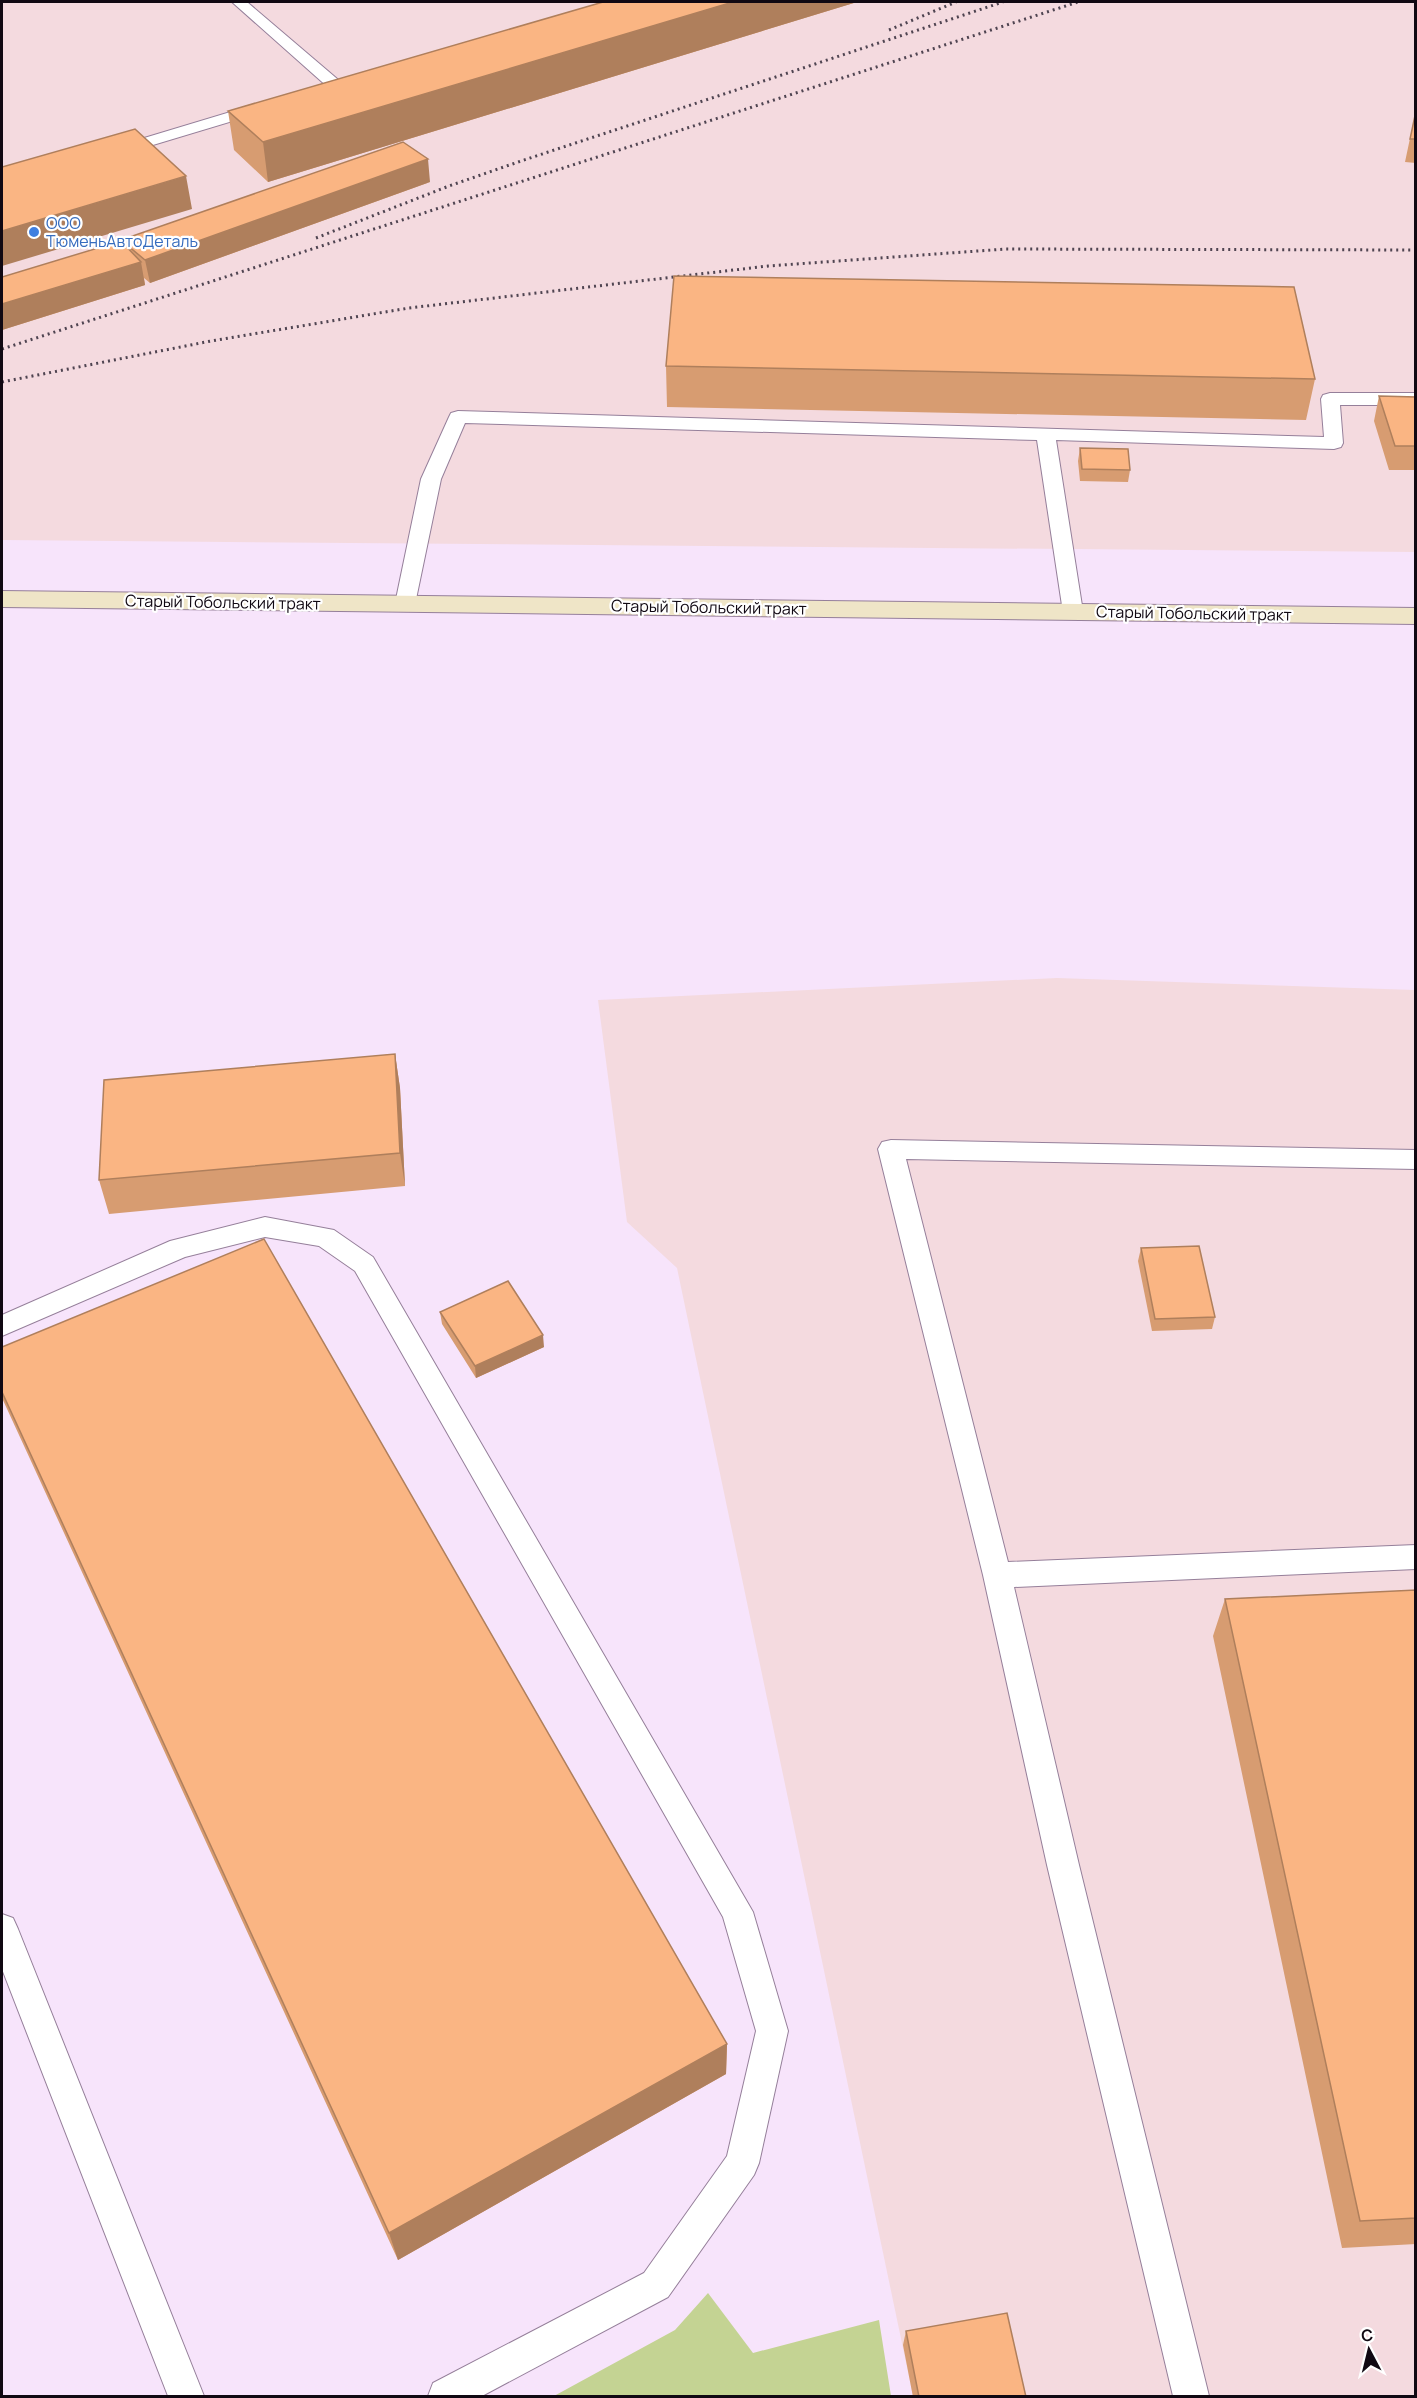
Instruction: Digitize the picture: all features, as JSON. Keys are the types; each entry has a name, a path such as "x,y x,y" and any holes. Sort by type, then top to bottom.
{"street":[{"name":"Старый Тобольский тракт","path":"2,599 1416,616"}],"lane":[{"path":"239,2 341,84 314,92"},
{"path":"102,155 280,102"},
{"path":"405,604 431,479 458,417 1334,443 1330,399 1416,399"},
{"path":"1046,435 1073,612"},
{"path":"1191,2397 1065,1876 997,1575 891,1149 1416,1160"},
{"path":"2,1326 179,1248 265,1227 325,1238 364,1264 737,1912 772,2031 742,2163 656,2285 446,2397"},
{"path":"997,1575 1416,1557"},
{"path":"2,1929 186,2397"}],"shaded area":[{"path":"2,2 1415,2 1415,552 2,540"},
{"path":"1057,978 1415,990 1415,2396 913,2396 677,1268 627,1222 598,1000"}],"green space":[{"path":"708,2293 753,2353 879,2320 891,2396 554,2396 675,2330"}],"building":[{"path":"603,2 733,2 263,142 228,111"},
{"path":"1416,111 1416,139 1410,139"},
{"path":"135,129 186,176 2,231 2,167"},
{"path":"403,142 428,159 145,260 121,240"},
{"path":"121,241 141,262 2,304 2,277"},
{"path":"674,276 1294,287 1315,379 666,366"},
{"path":"1379,396 1416,397 1416,446 1395,446"},
{"path":"1080,448 1128,449 1130,470 1082,469"},
{"path":"395,1054 400,1153 99,1180 104,1080"},
{"path":"264,1239 727,2044 389,2233 2,1392 2,1347"},
{"path":"1199,1246 1215,1317 1155,1319 1141,1248"},
{"path":"508,1281 543,1335 475,1366 440,1312"},
{"path":"1416,1590 1416,2218 1360,2221 1225,1599"},
{"path":"1007,2313 1026,2397 919,2397 906,2331"}],"railway":[{"path":"889,30 956,2"},
{"path":"316,238 449,186 521,161 1003,2"},
{"path":"2,349 1078,2"},
{"path":"2,382 211,341 409,308 768,266 1006,249 1416,250"}],"place":[{"name":"ООО ТюменьАвтоДеталь","path":"34,232"}]}
